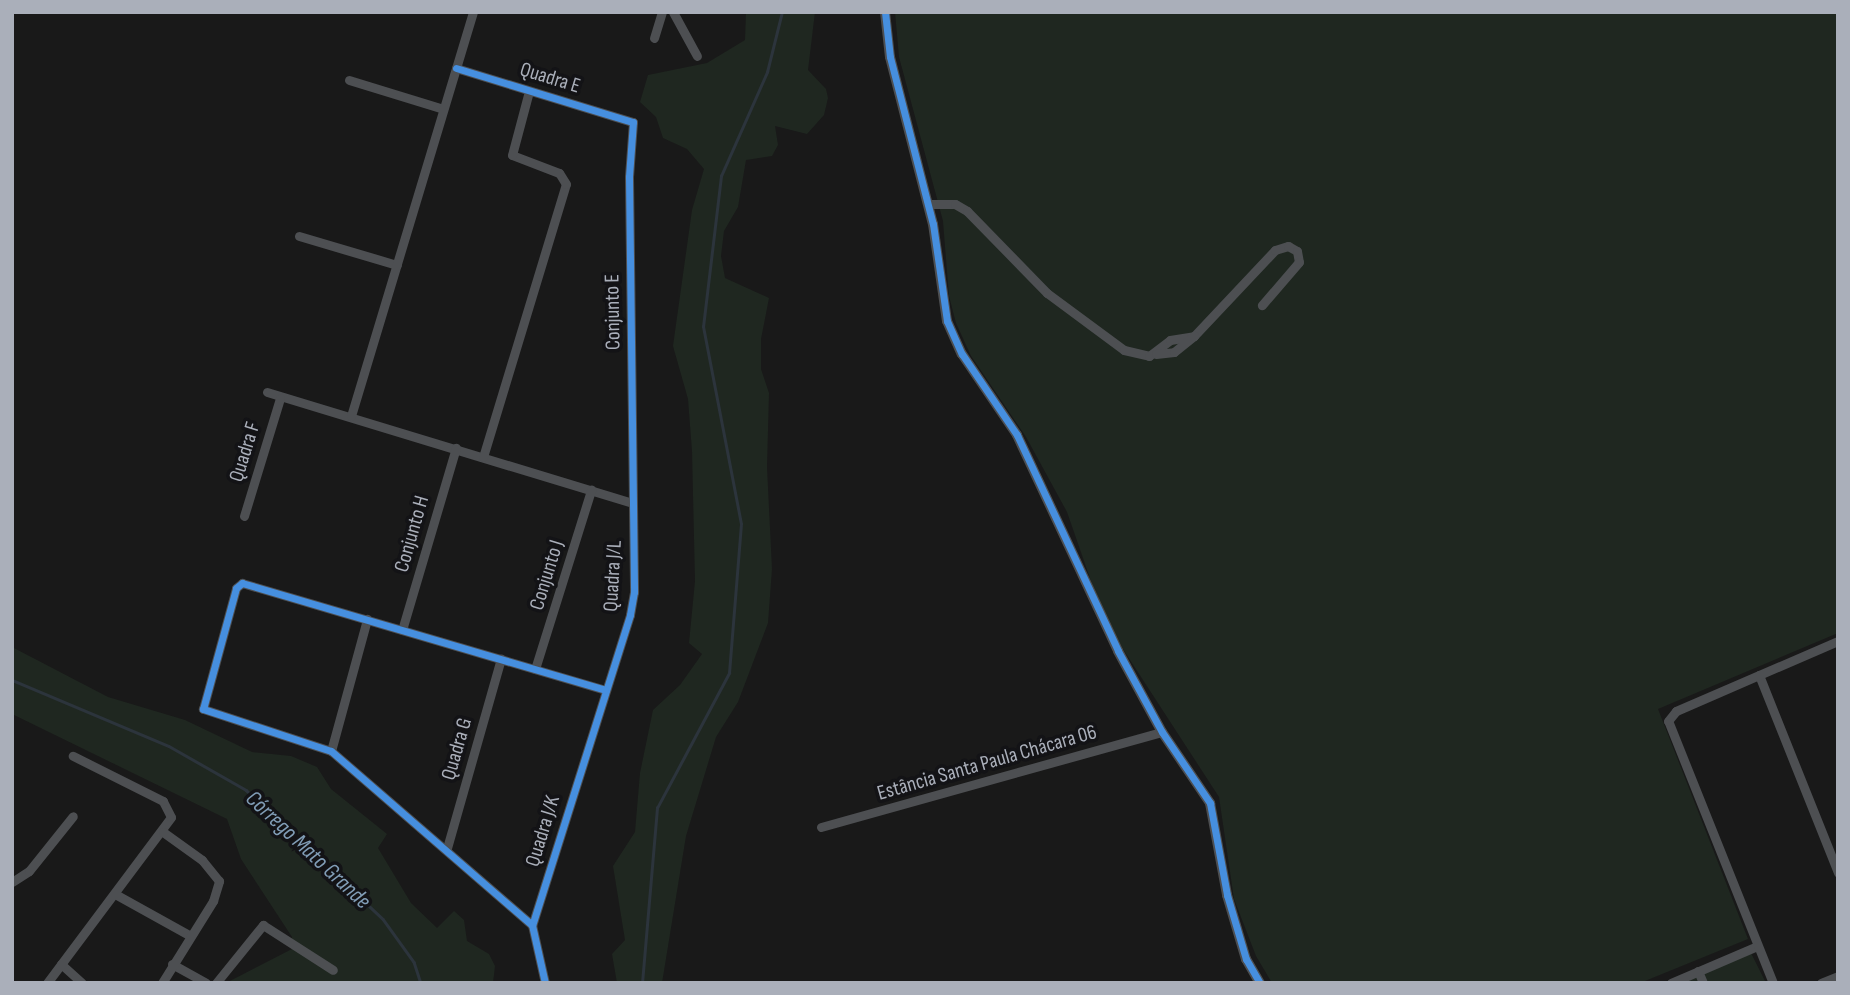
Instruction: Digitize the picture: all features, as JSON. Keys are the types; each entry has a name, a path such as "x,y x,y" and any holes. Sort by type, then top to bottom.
{"street":[{"path":"351,416 473,12"},
{"path":"654,38 662,12"},
{"path":"673,12 697,55"},
{"path":"885,12 890,57 928,204 947,321 962,354 1017,435 1093,603 1162,732 1210,803 1227,895 1246,959 1260,983"},
{"name":"Quadra E","path":"456,68 633,122"},
{"path":"349,80 443,109"},
{"name":"Quadra E","path":"483,457 566,184 559,173 512,155 529,91"},
{"name":"Conjunto E","path":"633,122 629,177 633,503"},
{"path":"928,204 955,204 967,211 1072,314 1124,350 1156,354 1170,340 1194,336 1275,250 1287,246 1297,251 1299,262 1262,305"},
{"path":"299,236 397,265"},
{"path":"267,392 633,503"},
{"name":"Quadra F","path":"244,516 280,398"},
{"name":"Conjunto H","path":"402,630 456,448"},
{"name":"Conjunto J","path":"535,669 591,491"},
{"name":"Quadra J/L","path":"605,690 630,615 633,503"},
{"path":"532,925 447,848 331,751 208,713 203,709 203,698 242,583 605,690"},
{"path":"331,751 367,620"},
{"path":"1773,983 1755,947 1668,721 1672,713 1838,641"},
{"name":"Quadra G","path":"447,848 501,659"},
{"path":"1759,675 1838,873"},
{"name":"Quadra J/K","path":"545,983 532,925 605,690"},
{"name":"Estância Santa Paula Chácara 06","path":"821,827 1162,732"},
{"path":"47,983 115,894 142,853 163,832 171,817 163,801 73,756"},
{"path":"12,882 29,871 73,816"},
{"path":"162,983 213,901 219,881 202,860 163,832"},
{"path":"115,894 189,936"},
{"path":"216,983 263,925 333,970"},
{"path":"1671,983 1755,947"},
{"path":"61,964 82,983"},
{"path":"172,964 206,983"},
{"path":"1698,971 1703,983"},
{"path":"1821,983 1838,976"}],"shaded area":[{"path":"746,12 815,12 808,70 826,89 828,98 824,115 807,134 775,126 778,145 772,156 746,160 738,207 724,231 721,256 725,278 769,298 761,339 761,369 769,393 767,467 772,569 768,623 738,702 716,737 686,836 662,983 617,983 612,954 625,940 613,866 635,832 640,773 653,710 680,685 702,654 689,643 695,581 692,451 688,399 673,346 692,210 704,169 687,149 663,138 656,117 640,102 648,75 707,63 745,40"},
{"path":"895,12 1838,12 1838,633 1658,709 1748,939 1640,983 1272,983 1256,956 1234,899 1219,797 1117,640 1100,607 1067,512 1026,437 971,356 956,323 949,296 943,221 899,57"},
{"path":"12,647 108,697 185,720 252,752 291,756 317,767 331,789 387,834 378,848 411,903 437,928 454,911 464,920 467,941 489,954 495,966 493,983 226,983 292,949 292,937 241,859 227,819 12,714"},
{"path":"1751,953 1766,983 1679,983"}],"waterway":[{"path":"642,983 657,808 729,673 741,524 703,327 721,176 767,72 782,12"},
{"name":"Córrego Mato Grande","path":"12,680 169,746 246,790 383,919 414,962 421,983"}],"cycle path":[{"path":"885,12 890,57 933,224 947,321 962,354 1017,435 1118,651 1162,732 1210,803 1227,895 1246,959 1260,983"},
{"path":"456,68 633,122 629,177 634,592 630,615 532,925 545,983"},
{"path":"532,925 331,751 203,709 236,588 242,583 605,690"}]}
